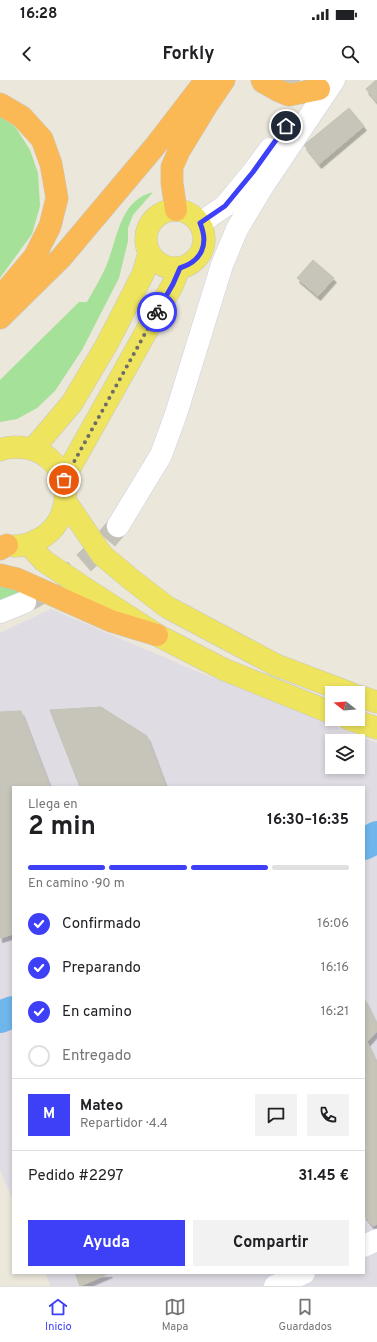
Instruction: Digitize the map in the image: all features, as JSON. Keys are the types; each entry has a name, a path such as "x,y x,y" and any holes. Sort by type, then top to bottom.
{"highway":[{"path":"0,318 61,258 156,145 206,80"},
{"path":"176,210 172,183 172,167 179,151 224,80"},
{"path":"262,80 279,91 289,95 328,83"},
{"path":"0,104 22,117 42,139 51,164 57,198 50,226 35,256 0,298"},
{"path":"0,575 17,579 111,621 157,635"}],"main road":[{"path":"176,210 193,216 200,223 204,239 203,247 200,255 191,264 180,268 162,266 155,260 146,245 148,228 159,214 176,210"},
{"path":"33,450 72,403 107,344 143,274 150,253"},
{"path":"64,480 173,284 180,268"},
{"path":"0,450 18,447 33,450 46,456 57,467 64,480 66,491 66,502 62,517 53,529 42,539 9,545"},
{"path":"66,502 102,554 167,607 276,665 332,686"},
{"path":"9,545 44,561 157,635 223,670 325,710"},
{"path":"365,698 377,702"},
{"path":"365,725 375,728"}],"street":[{"path":"200,223 225,206 253,172 286,126 328,83"},
{"path":"118,526 161,455 176,414 222,265 237,229 328,83"},
{"path":"0,612 25,602"},
{"path":"365,1246 377,1240"},
{"path":"275,1286 302,1274"}],"shaded area":[{"path":"51,609 196,671 325,722 325,726 334,726 354,734 325,734 325,774 365,774 365,738 377,743 377,1286 51,1286 45,1274 365,1274 365,786 12,786 12,1198 0,1170 0,633"}],"green space":[{"path":"0,113 3,114 16,128 30,150 38,173 40,206 32,234 0,278"},
{"path":"153,192 133,215 128,228 128,241 119,278 82,350 55,391 37,408 17,419 0,422 0,380 79,302 87,302 105,269 118,231 127,211 133,203 142,196"},
{"path":"0,584 23,593 0,601"}],"building":[{"path":"279,80 300,80 288,83"},
{"path":"377,80 377,102 366,89"},
{"path":"349,108 364,126 319,164 304,145"},
{"path":"313,260 334,278 318,296 297,278"},
{"path":"101,707 147,736 166,786 80,786 50,710"},
{"path":"21,711 50,786 12,786 12,934 0,938 0,712"},
{"path":"365,1000 377,1024 377,1031 367,1042 376,1061 377,1060 377,1224 373,1226 365,1216"},
{"path":"75,1274 108,1274 80,1286"}],"waterway":[{"path":"365,843 377,837"},
{"path":"0,1017 12,1012"}],"tunnel":[{"path":"29,600 55,585 79,567 95,552 118,526"}],"way so far":[{"path":"64,480 157,312"}],"route":[{"path":"157,312 173,284 180,268 187,266 200,255 204,239 200,223 225,206 253,172 286,126"}]}
